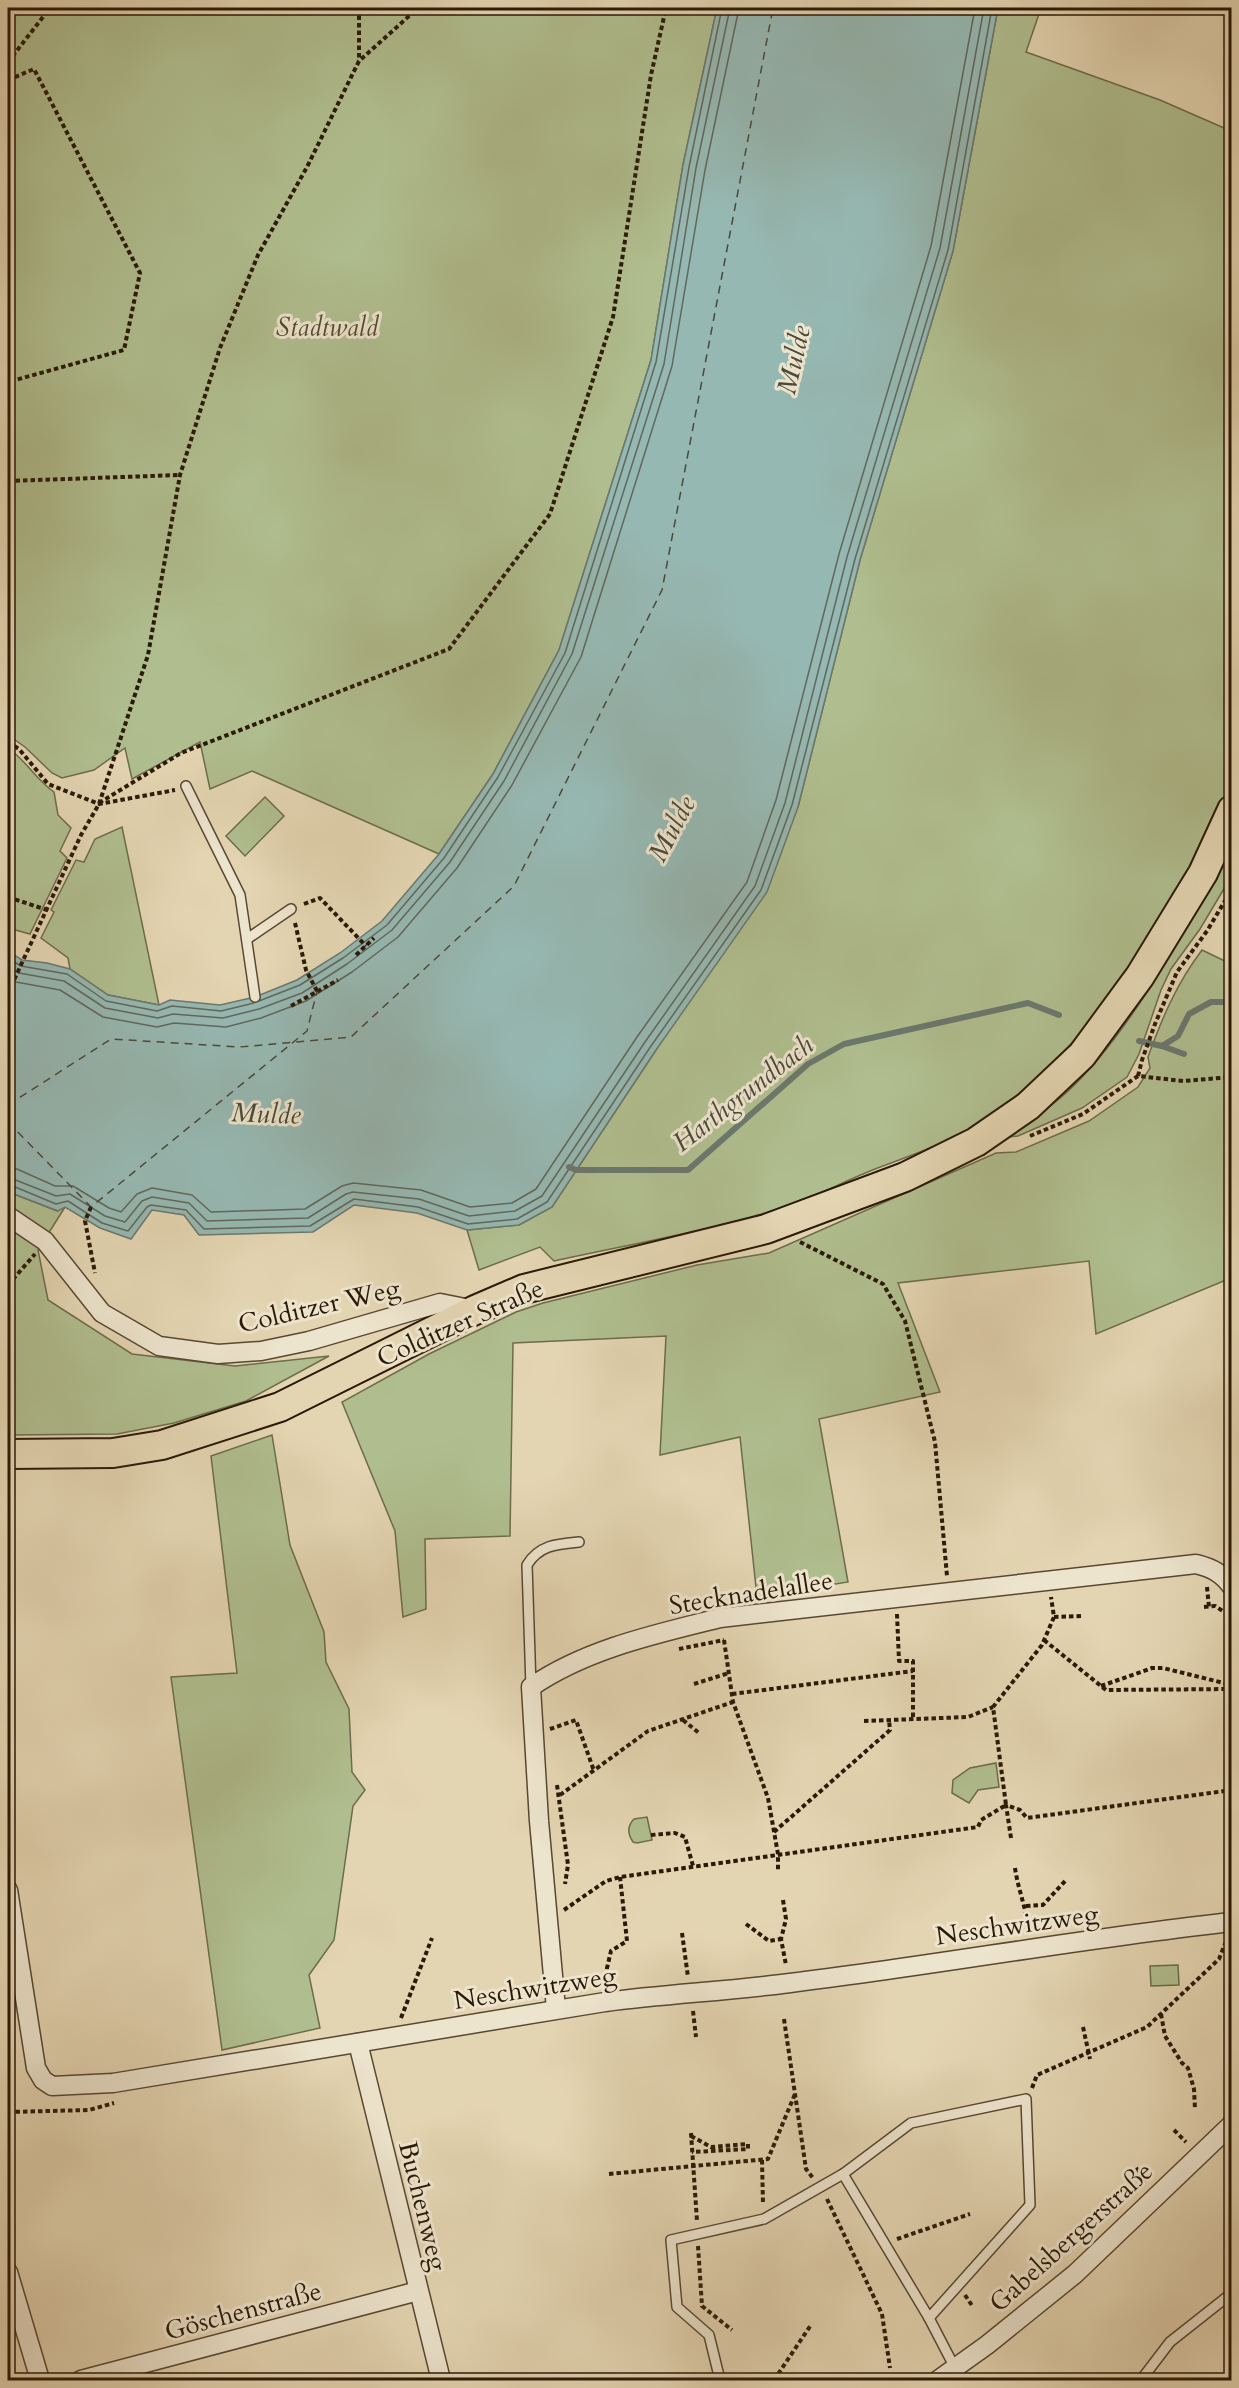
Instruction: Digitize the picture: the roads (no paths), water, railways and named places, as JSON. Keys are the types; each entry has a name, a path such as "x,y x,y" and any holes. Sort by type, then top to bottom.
{"main road":[{"name":"Colditzer Straße","path":"8,1454 113,1454 162,1445 280,1407 476,1310 524,1289 766,1229 905,1177 976,1142 1028,1106 1082,1055 1140,976 1203,873 1232,810"}],"street":[{"name":"Colditzer Weg","path":"8,1216 45,1241 102,1313 159,1346 218,1354 261,1351 309,1341 441,1303 476,1310"},
{"name":"Stecknadelallee","path":"531,1687 552,1672 597,1654 660,1633 720,1618 1196,1564 1212,1568 1227,1579 1232,1587"},
{"path":"531,1687 539,1821 556,2009"},
{"name":"Neschwitzweg","path":"8,1890 36,2068 43,2080 52,2086 113,2083 605,2002 672,1993 789,1983 1147,1931 1232,1922"},
{"name":"Buchenweg","path":"358,2043 441,2380"},
{"name":"Gabelsbergerstraße","path":"939,2380 1075,2274 1232,2124"},
{"path":"8,2272 40,2380"},
{"name":"Göschenstraße","path":"81,2380 418,2291"}],"lane":[{"path":"186,786 240,895 255,997"},
{"path":"247,939 291,909"},
{"path":"531,1687 527,1565 538,1551 579,1542"},
{"path":"720,2380 709,2335 677,2307 671,2240 764,2219 843,2174 911,2123 1026,2099 1030,2205 929,2318"},
{"path":"843,2174 929,2318 956,2368"},
{"path":"1141,2380 1170,2342 1232,2293"}],"water":[{"name":"Mulde","path":"717,8 998,8 953,251 860,560 798,807 767,892 656,1050 552,1207 519,1225 467,1230 417,1213 354,1205 313,1232 199,1235 184,1215 152,1210 131,1239 100,1228 65,1207 58,1211 14,1194 8,1189 8,951 22,960 70,969 108,995 159,1005 170,1000 220,1005 255,997 297,980 340,953 382,921 439,854 493,774 559,650 651,360 683,165"}],"waterway":[{"name":"Harthgrundbach","path":"1139,1041 1162,1046 1178,1036 1189,1014 1211,1002 1232,1002"},
{"name":"Harthgrundbach","path":"569,1167 576,1170 688,1170 808,1064 844,1044 1028,1003 1059,1015"},
{"path":"1162,1046 1184,1054"}],"park label":[{"name":"Stadtwald","path":"327,327"}]}
